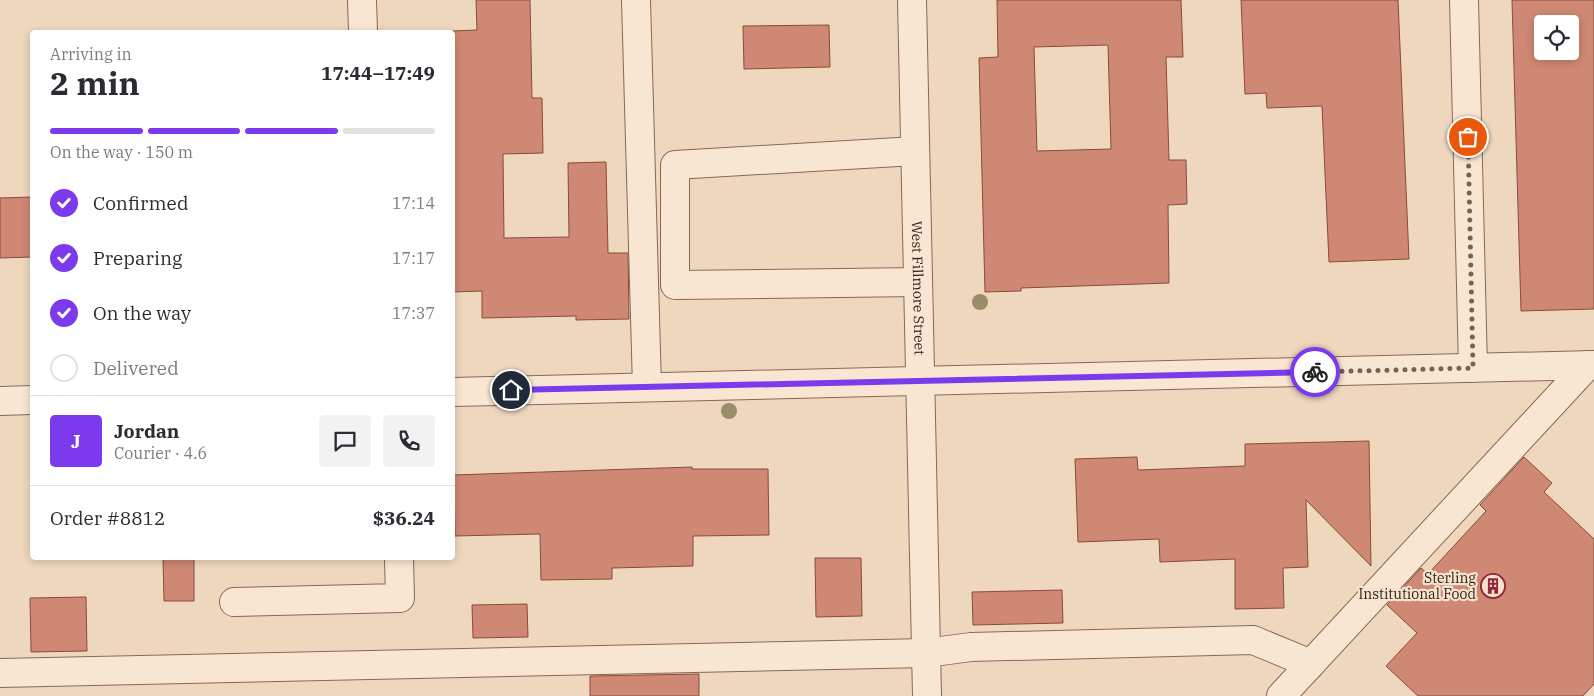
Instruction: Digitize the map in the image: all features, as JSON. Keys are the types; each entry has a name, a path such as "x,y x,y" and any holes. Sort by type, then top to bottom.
{"street":[{"path":"362,0 362,30"},
{"path":"636,0 646,387"},
{"name":"West Fillmore Street","path":"912,0 927,696"},
{"path":"1464,0 1473,368"},
{"path":"915,151 675,165 675,285 918,282"},
{"path":"455,392 1591,365"},
{"path":"1281,696 1591,365"},
{"path":"0,401 30,400"},
{"path":"234,602 400,598 399,560"},
{"path":"0,673 926,653 971,647 1252,640 1311,664"}],"building":[{"path":"476,0 530,0 532,98 542,98 543,153 503,154 504,238 569,237 568,163 606,162 608,253 628,253 629,319 576,320 576,316 482,318 482,291 455,292 455,31 477,30"},
{"path":"997,0 1181,0 1183,57 1166,57 1169,160 1186,160 1187,204 1168,205 1169,283 1021,288 1021,291 985,292 979,58 998,57","holes":["1108,45 1111,149 1037,151 1034,47"]},
{"path":"1241,0 1398,0 1409,259 1329,262 1322,106 1267,108 1266,93 1245,94"},
{"path":"1512,0 1594,0 1594,309 1521,311"},
{"path":"829,25 830,67 744,69 743,26"},
{"path":"30,197 30,257 0,258 0,198"},
{"path":"1369,441 1371,566 1306,500 1308,567 1283,568 1284,608 1235,609 1235,559 1160,562 1159,539 1078,542 1075,459 1137,457 1138,470 1245,466 1245,444"},
{"name":"Sterling Institutional Food","path":"1524,457 1552,483 1544,492 1594,539 1594,684 1583,696 1418,696 1386,666 1417,633 1387,605 1421,568 1428,574 1486,511 1480,505"},
{"path":"692,467 692,469 768,469 769,535 693,536 693,566 612,568 612,579 541,580 540,534 455,536 455,475"},
{"path":"815,558 861,558 862,616 816,617"},
{"path":"163,560 194,560 194,601 164,601"},
{"path":"1062,590 1063,623 973,625 972,592"},
{"path":"86,597 87,651 31,652 30,598"},
{"path":"527,604 528,637 473,638 472,605"},
{"path":"699,674 699,696 590,696 590,676"}],"way so far":[{"path":"1315,372 1473,368 1468,137"}],"place":[{"name":"Sterling Institutional Food","path":"1493,586"}],"route":[{"path":"511,390 1315,372"}]}
